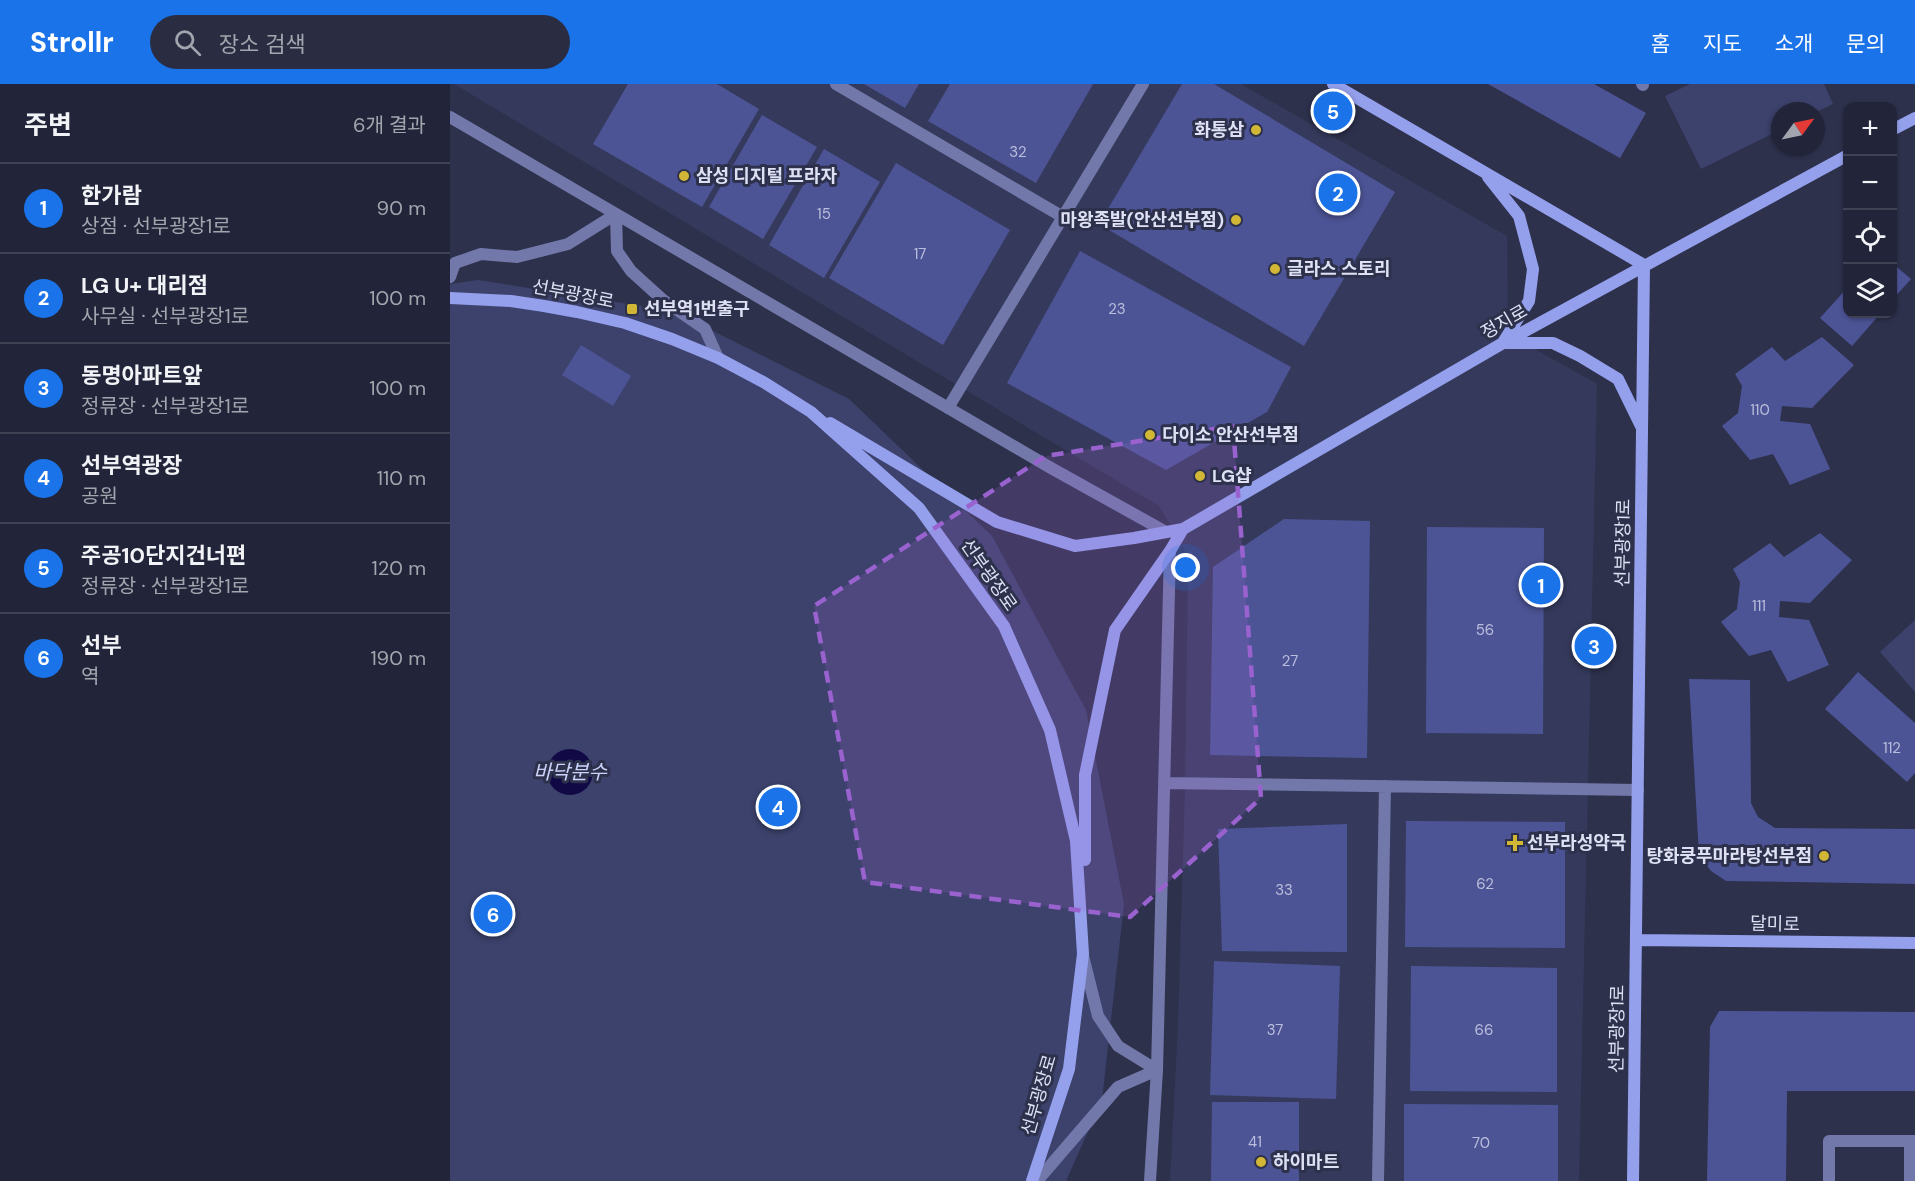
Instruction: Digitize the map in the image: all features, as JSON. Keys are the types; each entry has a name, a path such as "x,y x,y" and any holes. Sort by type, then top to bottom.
{"street":[{"path":"1333,84 1644,265"},
{"path":"1897,128 1915,118"},
{"name":"정지로","path":"1183,529 1503,343 1846,156"},
{"path":"1484,172 1519,216 1533,269 1528,301 1503,343"},
{"name":"선부광장1로","path":"1633,1181 1644,265"},
{"name":"선부광장로","path":"450,298 511,301 577,312 635,327 718,358 765,383 811,412 919,508 1004,626 1050,730 1076,841 1083,954 1069,1069 1032,1181"},
{"path":"1503,343 1553,343 1590,362 1618,380 1642,429"},
{"path":"811,412 997,522 1075,546 1183,529"},
{"path":"1083,954 1086,901 1085,775 1115,630 1183,529"},
{"name":"달미로","path":"1636,940 1915,943"}],"lane":[{"path":"836,84 1063,217"},
{"path":"948,408 1143,84"},
{"path":"451,119 1166,532"},
{"path":"450,277 454,263 482,254 517,257 568,244 616,214"},
{"path":"616,214 617,251 631,271 663,300 705,329 718,358"},
{"path":"1150,1181 1157,1070 1170,551"},
{"path":"1164,783 1638,790"},
{"path":"1378,1181 1385,786"},
{"path":"1083,954 1098,1016 1118,1046 1157,1070"},
{"path":"1037,1181 1118,1087 1157,1070"},
{"path":"1829,1181 1829,1141 1913,1141 1910,1181"}],"highlighted area":[{"path":"1233,426 1261,798 1130,917 865,882 814,606 1046,456"}],"shaded area":[{"path":"454,84 1241,84 1507,236 1508,334 1597,384 1579,1181 1170,1181 1178,1024 1185,787 1188,556 1159,506"},
{"path":"1690,84 1824,84 1833,104 1825,108 1825,102 1771,102 1771,134 1701,169 1665,96"},
{"path":"478,280 673,311 849,399 992,536 1086,710 1124,904 1102,1100 1066,1181 450,1181 450,284"},
{"path":"1915,620 1915,692 1880,652"}],"water":[{"name":"바닥분수","path":"570,749 586,756 593,772 586,788 570,795 554,788 547,772 554,756"}],"building":[{"name":"삼성 디지털 프라자","path":"628,84 717,84 759,109 702,207 593,144"},
{"path":"864,84 919,84 905,108"},
{"path":"950,84 1093,84 1036,183 928,121"},
{"path":"1182,84 1214,84 1395,192 1304,346 1099,224"},
{"path":"1488,84 1594,84 1646,113 1620,158"},
{"path":"762,115 817,147 763,239 709,207"},
{"path":"824,149 880,182 824,278 769,245"},
{"path":"896,163 1010,230 943,345 829,278"},
{"path":"1080,251 1291,367 1267,412 1166,470 1007,383"},
{"path":"1897,267 1911,279 1897,294"},
{"path":"1843,293 1843,318 1876,318 1852,346 1820,318"},
{"path":"1822,337 1854,365 1812,408 1782,406 1780,421 1810,424 1830,469 1790,485 1773,454 1750,460 1722,426 1738,413 1742,386 1735,374 1772,347 1785,361"},
{"path":"581,345 631,376 613,406 562,375"},
{"path":"1284,519 1370,521 1367,758 1210,755 1213,567"},
{"path":"1427,527 1544,528 1543,734 1426,733"},
{"path":"1820,533 1852,560 1810,603 1780,601 1779,617 1809,620 1829,665 1788,682 1771,650 1749,656 1721,622 1737,609 1740,582 1733,569 1770,543 1784,557"},
{"path":"1858,672 1915,723 1915,773 1907,782 1825,709"},
{"path":"1689,679 1750,680 1751,803 1758,817 1775,828 1915,829 1915,884 1726,881 1711,871 1699,856"},
{"path":"1406,821 1565,822 1565,948 1405,947"},
{"path":"1347,824 1347,952 1222,951 1218,829"},
{"path":"1214,961 1340,966 1336,1099 1210,1095"},
{"path":"1411,966 1557,968 1557,1092 1410,1091"},
{"path":"1719,1011 1915,1012 1915,1091 1787,1091 1786,1181 1707,1181 1710,1027"},
{"path":"1212,1102 1299,1102 1299,1181 1211,1181"},
{"path":"1404,1104 1558,1105 1558,1181 1404,1181"}],"place":[{"name":"주공10단지건너편","path":"1333,111"},
{"name":"화통삼","path":"1256,130"},
{"name":"삼성 디지털 프라자","path":"684,176"},
{"name":"LG U+ 대리점","path":"1338,193"},
{"name":"마왕족발(안산선부점)","path":"1236,220"},
{"name":"글라스 스토리","path":"1275,269"},
{"name":"선부역1번출구","path":"632,309"},
{"name":"다이소 안산선부점","path":"1150,435"},
{"name":"LG샵","path":"1200,476"},
{"name":"한가람","path":"1541,585"},
{"name":"동명아파트앞","path":"1594,646"},
{"name":"선부역광장","path":"778,807"},
{"name":"선부라성약국","path":"1515,843"},
{"name":"탕화쿵푸마라탕선부점","path":"1824,856"},
{"name":"선부","path":"493,914"},
{"name":"하이마트","path":"1261,1162"}]}
